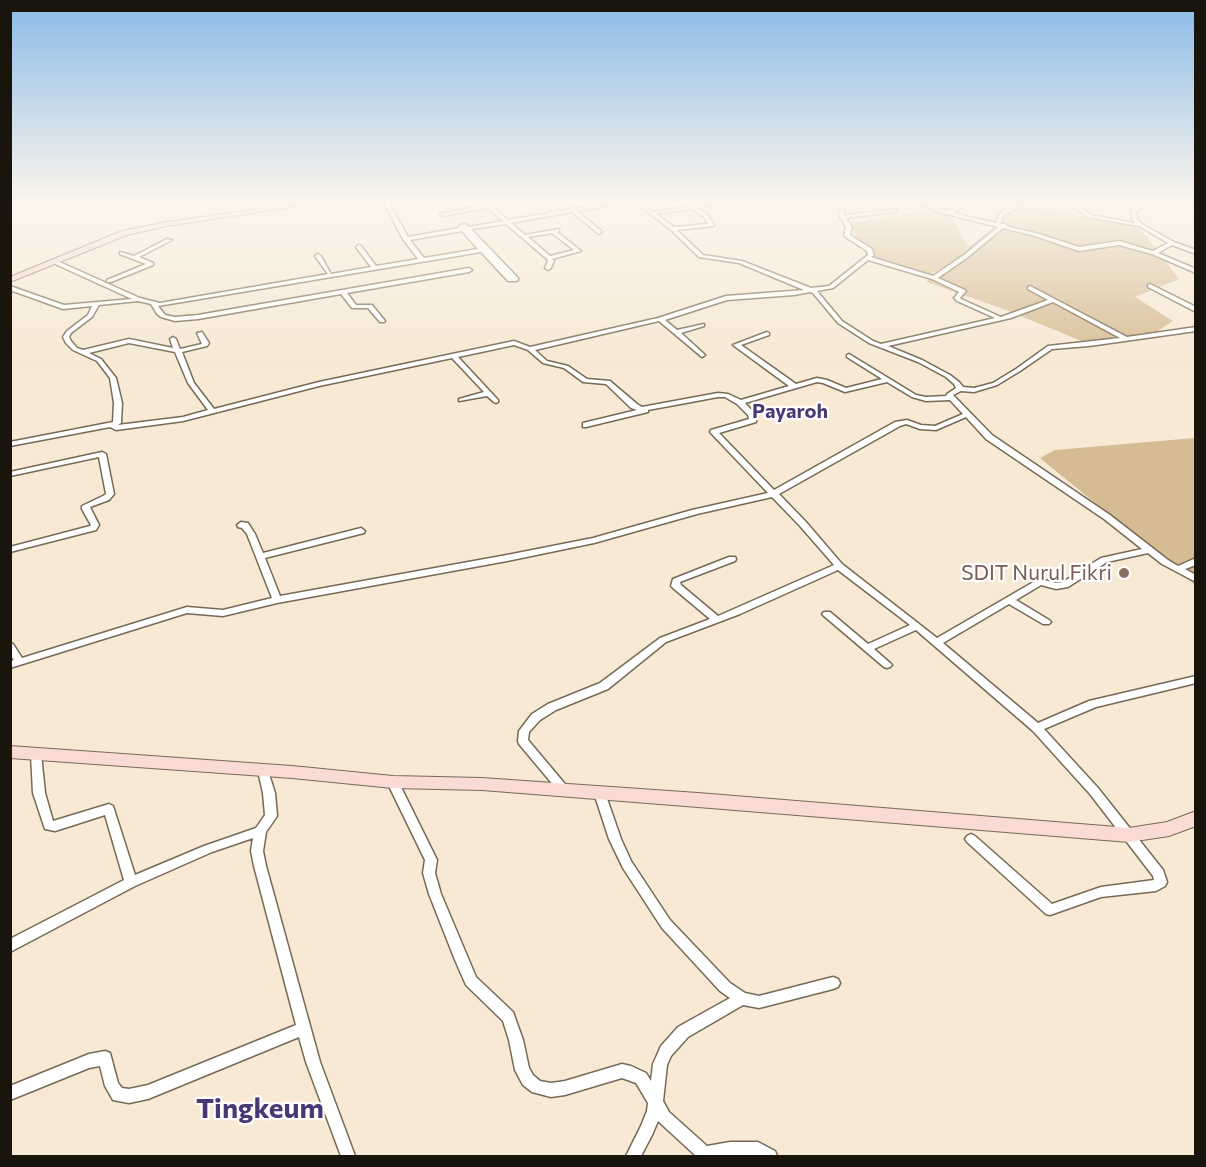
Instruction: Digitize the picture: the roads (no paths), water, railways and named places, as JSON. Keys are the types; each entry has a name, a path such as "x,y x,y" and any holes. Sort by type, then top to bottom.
{"street":[{"path":"10,280 67,257"},
{"path":"109,281 151,264 136,257"},
{"path":"319,257 329,273"},
{"path":"367,257 373,266"},
{"path":"59,261 154,305 427,257"},
{"path":"491,257 510,280 516,279 493,257"},
{"path":"704,257 740,262 816,293 840,322 880,346 942,373 957,383 960,389"},
{"path":"934,278 964,257"},
{"path":"1164,257 1196,271"},
{"path":"59,261 147,297 163,301 424,258"},
{"path":"548,268 549,258"},
{"path":"530,349 660,319 726,298 831,287 867,258 934,278 963,291 957,298 959,300 1001,319"},
{"path":"154,305 159,314 163,316 185,319 469,270"},
{"path":"297,280 311,297"},
{"path":"1150,286 1196,310"},
{"path":"10,288 56,306 96,305 147,297"},
{"path":"1030,288 1125,338"},
{"path":"343,292 354,307 370,306 382,321"},
{"path":"880,346 1001,319 1054,300"},
{"path":"96,305 90,316 66,337 68,342 99,360 113,378 118,404 117,423 113,427 133,427 213,412 319,384 514,343 530,349 545,362 566,367 581,379 608,382 634,406 647,409"},
{"path":"660,319 702,355"},
{"path":"676,332 702,325"},
{"path":"849,356 919,398 951,398 949,396 960,389 974,390 995,384 1050,346 1089,344 1196,329"},
{"path":"83,352 129,341 178,351 205,345 200,333"},
{"path":"767,334 736,345 794,386"},
{"path":"173,339 191,383 213,412"},
{"path":"454,356 496,400"},
{"path":"740,402 822,380 845,390 888,380"},
{"path":"461,400 489,393"},
{"path":"586,425 718,394 740,402 752,415 753,420 714,432 803,524 838,566 917,626 1037,728 1094,791 1129,835 1160,874 1161,884 1101,892 1050,910 971,839"},
{"path":"949,396 989,438 1107,517 1148,550 1196,579"},
{"path":"10,646 15,664 187,610 223,613 277,600 594,540 694,512 773,494 898,424 907,422 920,427 936,428 966,416"},
{"path":"10,444 117,423"},
{"path":"10,474 102,454 110,494 86,506 95,525 93,528 10,550"},
{"path":"241,525 245,525 251,534 277,600"},
{"path":"260,556 361,531"},
{"path":"936,643 1040,582 1056,586 1065,585 1104,560 1148,550"},
{"path":"717,621 676,586 676,581 732,559"},
{"path":"1178,569 1196,561"},
{"path":"564,790 523,741 524,731 536,717 552,707 604,686 663,639 717,621 838,566"},
{"path":"1010,601 1046,622"},
{"path":"827,614 887,665"},
{"path":"867,648 917,626"},
{"path":"1037,728 1093,704 1196,679"},
{"path":"10,752 393,782 482,784 564,790 1129,835 1169,829 1196,818"},
{"path":"36,754 39,793 49,826 60,825 109,809 131,882"},
{"path":"263,771 269,793 270,816 260,831 258,851 260,866 313,1062 348,1156"},
{"path":"393,782 431,860 429,873 435,894 461,960 471,981 508,1017 516,1040 522,1070 528,1080 537,1087 551,1090 622,1071 640,1078 671,1124 704,1154 744,1149 759,1150 770,1156"},
{"path":"600,793 615,839 627,864 666,924 724,987 742,999 759,1002 776,1000 833,983"},
{"path":"10,946 131,882 208,849 260,831"},
{"path":"633,1156 654,1111 660,1065 666,1051 682,1032 742,999"},
{"path":"10,1093 89,1061 105,1058 112,1086 118,1095 129,1096 148,1092 304,1029"}],"place":[{"name":"SDIT Nurul Fikri","path":"1124,573"}],"district":[{"name":"Payaroh","path":"790,411"},
{"name":"Tingkeum","path":"260,1109"}]}
